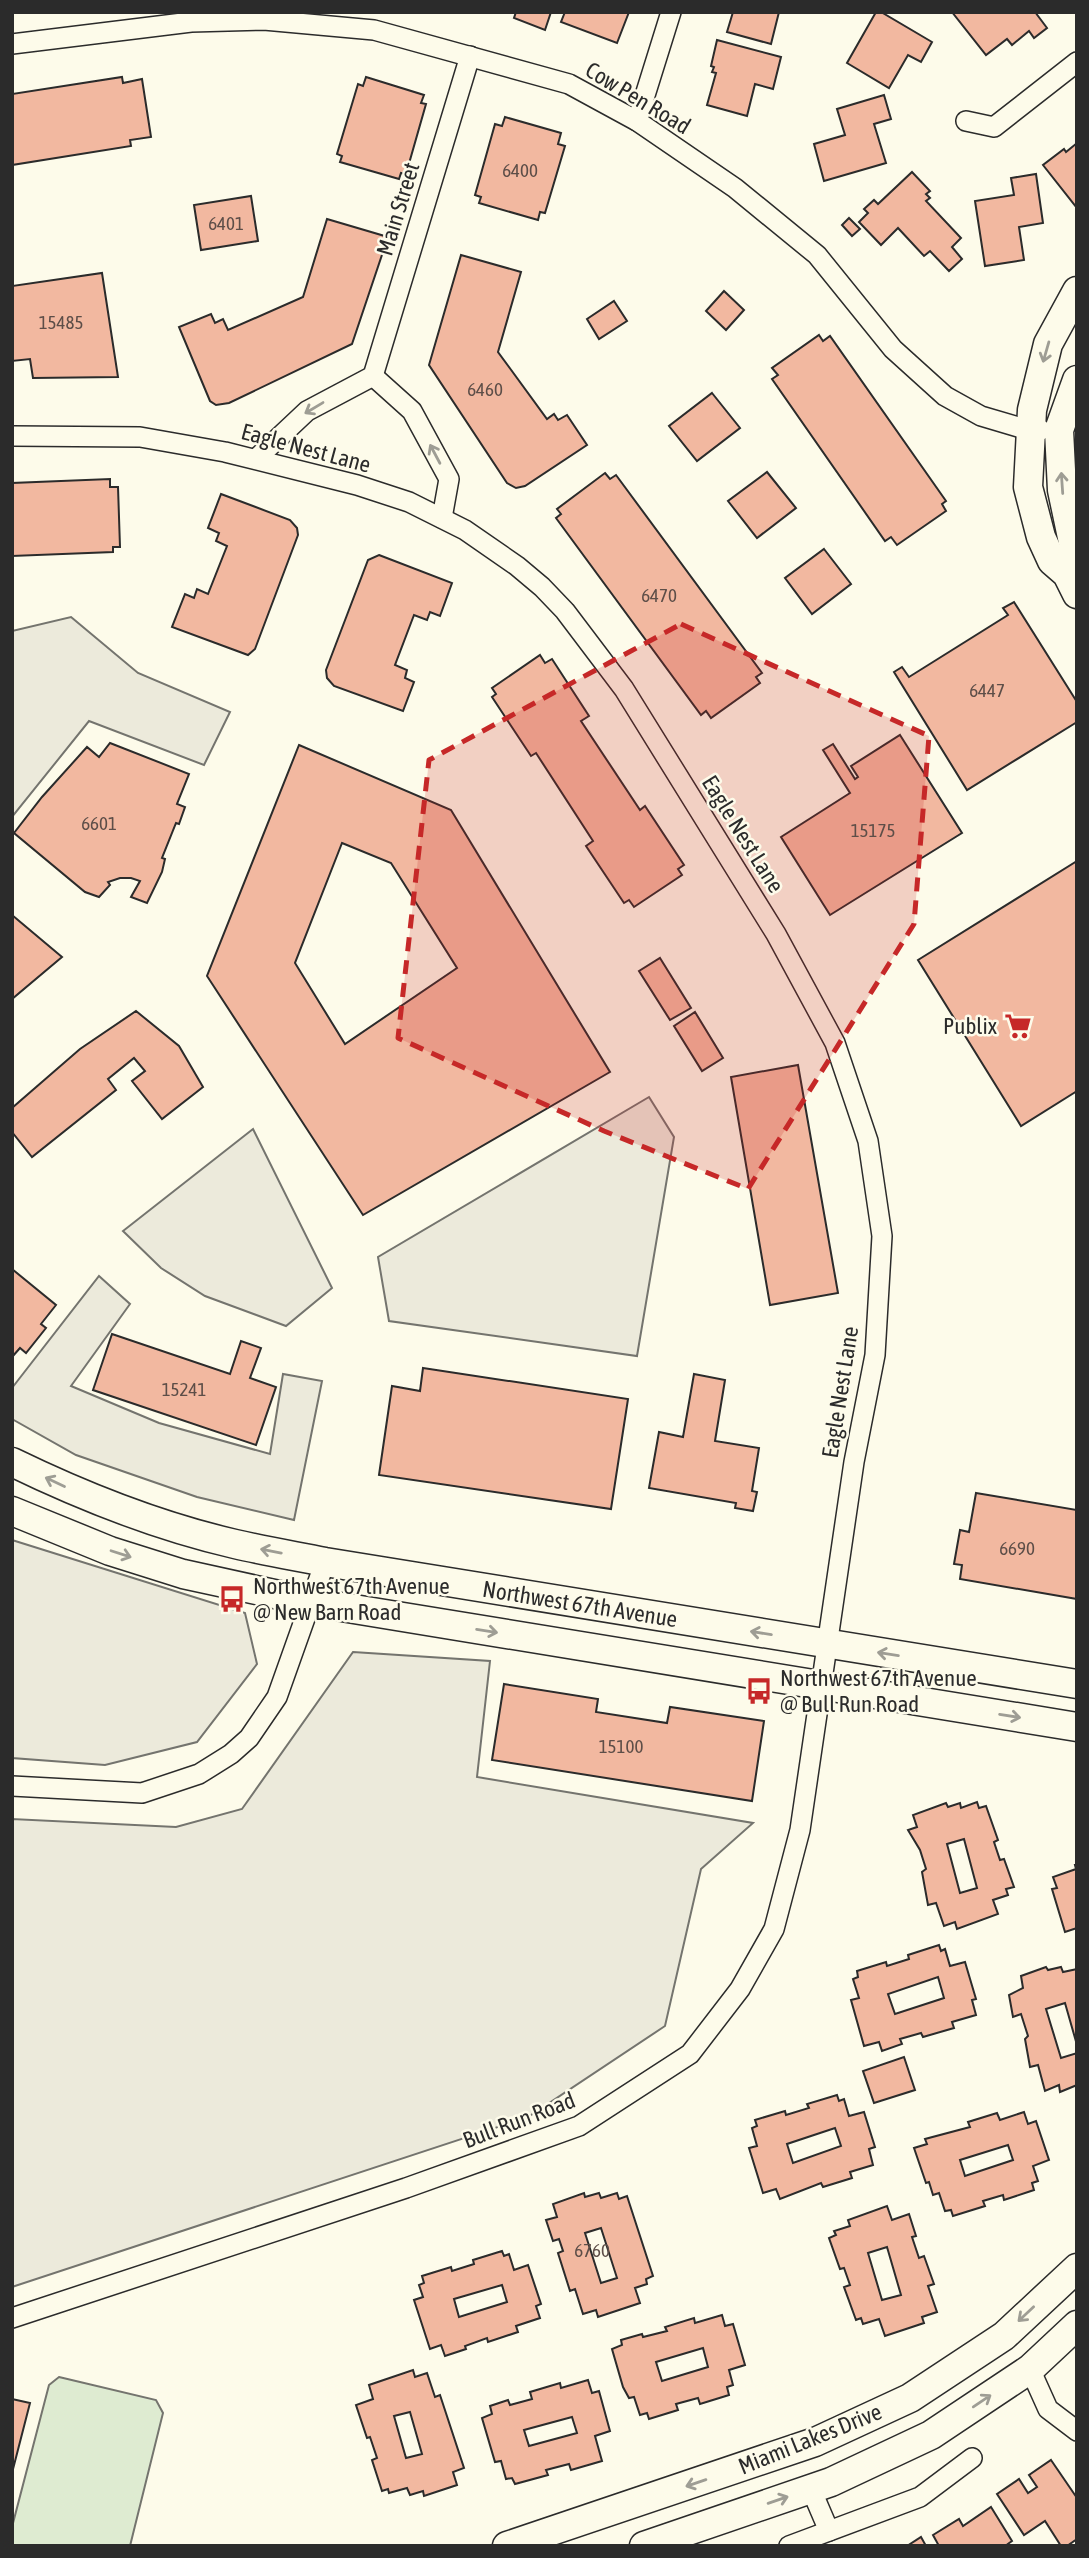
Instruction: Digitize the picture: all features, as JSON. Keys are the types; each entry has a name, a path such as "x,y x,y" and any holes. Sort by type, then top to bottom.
{"main road":[{"path":"1072,584 1052,561 1041,537 1028,487 1032,410 1048,344 1077,291"},
{"path":"1072,584 1074,547 1062,490 1059,430 1077,380"},
{"name":"Northwest 67th Avenue","path":"12,1462 80,1494 154,1521 234,1544 325,1562 1077,1684"},
{"name":"Northwest 67th Avenue","path":"12,1511 110,1551 183,1574 311,1602 1077,1727"},
{"name":"Miami Lakes Drive","path":"507,2546 815,2442 911,2398 1004,2336 1077,2268"},
{"name":"Miami Lakes Drive","path":"644,2546 831,2482 931,2435 1030,2369 1077,2325"}],"street":[{"path":"637,121 671,12"},
{"name":"Cow Pen Road","path":"12,44 190,17 264,20 374,30 569,84 637,121 735,188 817,255 894,349 945,396 981,416 1030,430 1059,430"},
{"name":"Main Street","path":"373,376 470,56"},
{"path":"965,121 994,127 1077,62"},
{"path":"256,459 307,411 373,376 412,411 449,479 442,518"},
{"name":"Eagle Nest Lane","path":"12,436 140,437 256,459 357,485 409,502 487,544 542,587 565,611 624,689 776,934 835,1043 868,1141 882,1236 875,1355 853,1462 822,1685"},
{"path":"12,1786 142,1793 181,1781 217,1763 250,1738 276,1697 325,1562"},
{"name":"Bull Run Road","path":"12,2318 406,2188 579,2126 690,2054 740,1989 774,1929 800,1830 822,1685"},
{"path":"1030,2369 1048,2409 1077,2431"},
{"path":"789,2546 920,2497 972,2458"},
{"path":"811,2489 829,2531"}],"highlighted area":[{"path":"681,624 929,736 914,924 748,1189 604,1131 398,1038 429,760"}],"green space":[{"path":"59,2377 156,2400 163,2413 130,2546 12,2546 12,2527 49,2385"}],"shaded area":[{"path":"71,617 138,673 230,712 204,765 89,721 12,817 12,631"},
{"path":"649,1097 674,1137 637,1356 389,1321 378,1257"},
{"path":"253,1129 332,1288 286,1326 205,1296 161,1268 123,1231"},
{"path":"99,1276 130,1304 71,1386 159,1423 270,1454 283,1374 322,1381 294,1520 197,1497 76,1455 12,1419 12,1388"},
{"path":"12,1540 245,1613 257,1664 197,1742 105,1765 12,1758"},
{"path":"353,1652 490,1661 477,1777 753,1823 701,1869 665,2026 528,2117 12,2287 12,1819 176,1827 242,1809"}],"building":[{"path":"516,12 551,12 545,30 514,18"},
{"path":"565,12 629,12 617,43 561,22"},
{"path":"733,12 779,12 771,44 727,32"},
{"path":"876,12 881,12 932,42 921,62 908,55 889,88 847,63"},
{"path":"952,12 1035,12 1047,28 1034,38 1029,31 1012,45 1007,39 986,55"},
{"path":"717,40 781,57 773,89 755,84 747,116 707,105 716,73 712,72 714,67 711,66"},
{"path":"122,77 123,83 142,79 151,137 130,140 131,146 12,165 12,94"},
{"path":"366,77 424,95 421,103 426,104 406,174 401,173 399,179 340,162 342,156 337,154 358,84 363,86"},
{"path":"884,95 891,119 874,124 886,163 824,181 814,144 845,135 837,109"},
{"path":"505,117 561,133 558,144 565,146 545,213 540,212 538,220 479,203 481,197 475,195 495,124 502,126"},
{"path":"1077,143 1077,208 1043,165"},
{"path":"912,172 930,191 926,194 930,198 926,201 961,238 952,247 962,259 949,271 930,251 924,256 898,228 881,245 859,222 868,213 864,209 874,200 878,204"},
{"path":"1036,174 1043,223 1019,227 1024,260 985,266 975,201 1014,195 1011,178"},
{"path":"251,196 258,241 201,250 194,205"},
{"path":"849,218 860,229 852,236 842,225"},
{"path":"327,219 388,237 352,344 229,403 216,405 210,401 179,327 211,314 215,323 223,319 228,330 303,297"},
{"path":"461,255 521,272 498,352 547,419 554,414 558,420 567,415 587,445 525,486 516,488 507,483 429,365"},
{"path":"102,273 118,377 33,378 30,359 12,361 12,286"},
{"path":"724,291 744,310 726,330 706,311"},
{"path":"614,301 627,321 599,339 587,319"},
{"path":"819,335 823,341 830,336 946,501 942,504 946,511 897,545 891,537 885,541 772,379 778,375 772,368"},
{"path":"712,393 740,428 697,461 669,426"},
{"path":"767,472 796,508 757,538 728,501"},
{"path":"605,473 610,479 616,475 762,673 756,677 760,683 711,718 706,711 701,715 556,518 561,514 557,509"},
{"path":"110,479 110,487 118,487 120,547 113,547 113,552 12,556 12,483"},
{"path":"221,494 290,520 297,528 298,535 255,649 248,655 172,627 185,594 194,598 197,589 208,594 227,546 216,541 219,533 208,528"},
{"path":"824,549 851,584 812,614 785,578"},
{"path":"379,555 452,583 440,616 430,612 427,620 414,615 395,665 407,670 405,678 414,682 403,711 334,686 327,678 326,670 368,560"},
{"path":"1014,602 1077,702 1077,722 967,790 894,672 902,667 909,677 1008,615 1003,608"},
{"path":"540,655 545,663 552,659 589,716 581,721 640,810 645,806 684,865 678,869 682,875 634,907 629,900 624,903 586,846 593,841 536,753 531,756 492,697 496,694 492,688"},
{"path":"900,735 962,833 830,915 781,837 850,793 823,750 833,744 855,779 858,777 851,766"},
{"path":"110,743 189,774 177,804 185,807 162,858 165,859 162,872 147,903 131,897 140,881 131,878 108,882 110,885 99,897 85,892 14,833 87,747 99,757"},
{"path":"299,745 451,810 610,1072 363,1215 207,976","holes":["342,843 391,863 457,968 345,1044 295,963"]},
{"name":"Publix","path":"1077,861 1077,1091 1021,1126 918,960"},
{"path":"12,915 62,957 12,999"},
{"path":"660,958 691,1008 670,1020 639,971"},
{"path":"136,1011 179,1046 203,1087 162,1119 132,1081 145,1071 134,1058 108,1079 116,1090 32,1157 12,1132 12,1108 80,1049"},
{"path":"695,1012 723,1058 702,1071 674,1026"},
{"path":"798,1065 838,1293 770,1305 731,1077"},
{"path":"12,1269 56,1305 41,1324 46,1328 26,1353 20,1348 12,1357"},
{"path":"112,1334 230,1374 241,1341 261,1348 250,1378 276,1387 256,1445 93,1390"},
{"path":"423,1368 628,1399 611,1509 379,1475 392,1386 420,1391"},
{"path":"694,1374 725,1380 715,1441 759,1448 752,1491 757,1492 753,1511 735,1508 736,1503 649,1488 659,1432 683,1437"},
{"path":"976,1493 1077,1510 1077,1599 960,1579 962,1565 954,1564 960,1530 969,1532"},
{"path":"504,1684 598,1699 596,1712 667,1723 670,1707 764,1721 752,1801 492,1760"},
{"path":"977,1802 979,1808 986,1806 998,1840 994,1842 1000,1860 1004,1859 1014,1887 1006,1889 1008,1895 993,1900 998,1914 957,1929 955,1922 944,1926 936,1903 928,1905 922,1872 926,1869 920,1850 908,1830 917,1827 913,1815 946,1803 948,1807 960,1803 961,1808","holes":["964,1839 977,1888 960,1893 947,1844"]},
{"path":"1077,1865 1077,1928 1065,1932 1052,1889 1057,1888 1053,1877 1076,1869"},
{"path":"939,1945 941,1951 945,1949 950,1966 965,1962 976,1999 972,2000 976,2015 952,2022 954,2028 923,2037 921,2033 900,2039 902,2044 882,2051 879,2042 864,2046 851,2000 859,1998 853,1979 858,1977 857,1971 886,1962 887,1966 909,1959 908,1955","holes":["938,1977 944,1998 895,2014 888,1994"]},
{"path":"1046,1967 1048,1970 1061,1967 1063,1972 1077,1969 1077,2045 1065,2003 1046,2009 1061,2058 1077,2053 1077,2085 1060,2092 1059,2085 1045,2091 1038,2065 1030,2067 1025,2039 1028,2036 1021,2014 1013,2017 1009,1995 1023,1988 1021,1976"},
{"path":"904,2057 915,2090 874,2103 863,2071"},
{"path":"837,2095 839,2101 844,2099 849,2116 864,2112 875,2147 869,2149 873,2165 850,2172 852,2178 823,2187 821,2183 780,2199 776,2189 763,2193 749,2148 757,2146 752,2128 757,2126 755,2120 785,2111 786,2115 809,2108 807,2104","holes":["835,2128 841,2146 793,2163 787,2144"]},
{"path":"1024,2112 1028,2124 1036,2121 1049,2160 1033,2166 1038,2181 1032,2183 1034,2190 1004,2200 1003,2195 983,2201 985,2206 953,2216 951,2210 945,2211 939,2193 933,2195 929,2182 926,2183 914,2148 927,2144 925,2139 970,2127 968,2122 997,2113 1000,2120","holes":["1008,2145 1013,2160 965,2176 960,2160"]},
{"path":"584,2193 585,2197 599,2193 601,2198 617,2193 619,2199 627,2196 653,2276 646,2279 647,2284 635,2288 640,2303 598,2317 596,2310 583,2314 575,2289 570,2291 558,2253 563,2251 559,2239 553,2241 546,2220 557,2217 553,2204","holes":["601,2228 617,2278 601,2283 585,2233"]},
{"path":"887,2206 892,2220 909,2214 916,2236 912,2237 919,2258 924,2256 934,2284 928,2286 937,2312 922,2317 924,2323 885,2336 879,2319 863,2324 861,2318 856,2320 844,2287 850,2285 844,2268 840,2269 829,2238 836,2235 834,2231 850,2226 848,2220","holes":["887,2247 901,2295 882,2300 868,2253"]},
{"path":"502,2251 504,2256 509,2254 514,2270 528,2265 541,2304 536,2306 540,2318 516,2326 518,2332 488,2342 487,2338 445,2356 441,2345 430,2349 414,2300 423,2297 419,2285 424,2283 422,2276 451,2267 452,2271 474,2264 473,2260","holes":["502,2285 507,2302 459,2317 454,2299"]},
{"path":"722,2315 725,2326 733,2324 745,2365 729,2370 733,2385 727,2387 729,2395 700,2404 698,2398 676,2404 678,2410 649,2419 647,2413 640,2415 634,2397 629,2398 623,2387 612,2349 622,2345 621,2340 667,2331 665,2327 694,2318 695,2323","holes":["703,2348 708,2367 662,2381 656,2362"]},
{"path":"413,2370 415,2377 427,2373 435,2397 440,2395 464,2468 453,2472 457,2485 424,2496 423,2491 410,2495 407,2488 389,2493 388,2489 382,2491 372,2460 377,2458 356,2405 373,2399 369,2385","holes":["410,2412 422,2454 406,2458 394,2416"]},
{"path":"588,2380 592,2393 599,2391 610,2431 595,2436 602,2461 571,2470 569,2464 546,2470 548,2475 515,2484 512,2478 506,2479 501,2461 495,2462 482,2418 492,2414 490,2406 508,2400 510,2405 532,2399 530,2392 560,2383 561,2388","holes":["572,2417 577,2433 529,2446 524,2430"]},
{"path":"12,2399 30,2403 12,2473"},
{"path":"1051,2460 1077,2498 1077,2539 1067,2546 1061,2546 1045,2521 1024,2535 997,2494 1019,2479 1028,2493 1037,2487 1029,2475"},
{"path":"991,2507 1012,2541 1005,2546 939,2546 933,2535 959,2519 963,2526"},
{"path":"921,2537 926,2546 907,2546"}],"place":[{"name":"Publix","path":"1018,1026"},
{"name":"Northwest 67th Avenue @ New Barn Road","path":"232,1599"},
{"name":"Northwest 67th Avenue @ Bull Run Road","path":"759,1691"}]}
